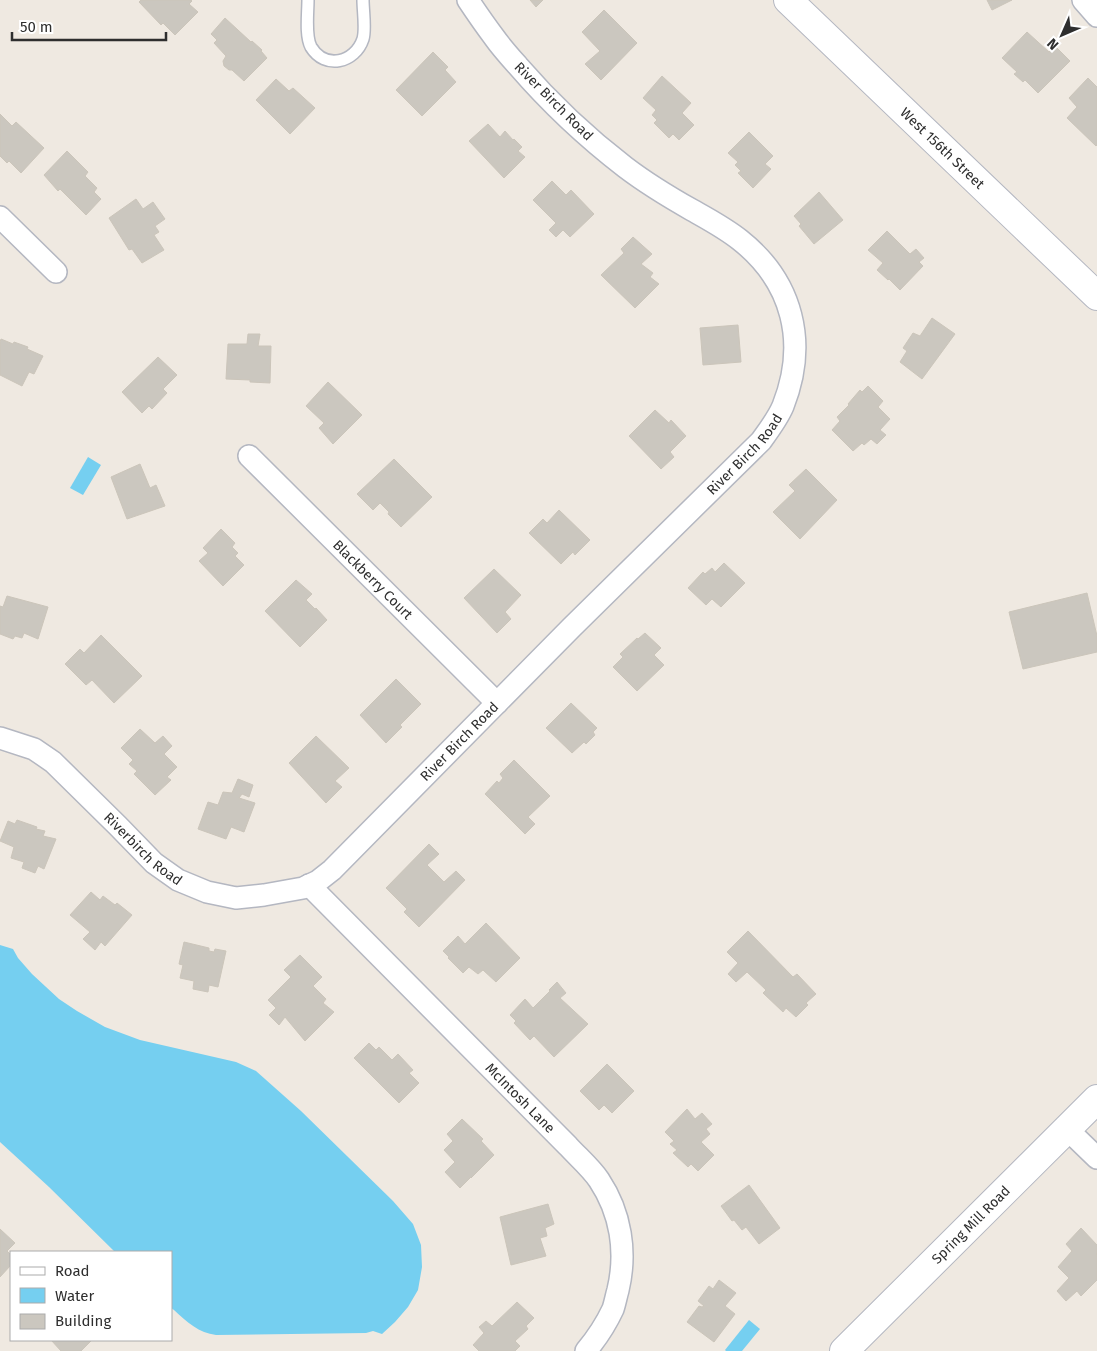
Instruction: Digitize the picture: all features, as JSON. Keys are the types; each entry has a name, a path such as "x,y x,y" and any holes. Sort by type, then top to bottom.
{"street":[{"name":"River Birch Road","path":"309,885 318,881 332,870 761,441 782,407 794,366 795,344 792,319 784,294 772,272 758,256 718,224 665,194 626,168 579,129 536,86 500,46 468,0"},
{"name":"West 156th Street","path":"788,0 1097,296"},
{"path":"1083,0 1097,16"},
{"path":"0,218 56,272"},
{"name":"Blackberry Court","path":"249,456 497,703"},
{"name":"Riverbirch Road","path":"0,738 34,749 53,762 154,863 178,880 207,892 236,898 264,895 303,888 309,885"},
{"name":"McIntosh Lane","path":"309,885 599,1179 619,1224 623,1254 620,1281 614,1307 600,1332 586,1351"},
{"name":"Spring Mill Road","path":"844,1351 1097,1099"},
{"path":"1068,1129 1097,1158"}],"lane":[{"path":"308,0 308,35 312,47 322,57 334,62 348,58 354,54 360,45 364,36 363,0"}],"water":[{"path":"88,457 101,465 83,495 70,488"},
{"path":"0,945 13,949 32,974 59,999 105,1027 140,1040 236,1062 256,1071 301,1111 393,1201 413,1224 421,1245 422,1267 418,1290 408,1307 382,1334 373,1331 366,1333 210,1334 189,1323 172,1309 172,1251 114,1251 0,1142"},
{"path":"749,1320 760,1329 742,1351 726,1351 725,1350"}],"building":[{"path":"141,0 191,0 189,4 198,12 175,35 163,23 161,25 139,2"},
{"path":"530,0 543,0 536,7"},
{"path":"987,0 1012,0 992,10"},
{"path":"604,10 637,43 601,80 585,64 600,51 582,32"},
{"path":"225,18 262,50 267,58 244,81 232,70 224,66 223,61 226,56 214,43 217,40 211,34"},
{"path":"1027,32 1049,52 1055,46 1070,61 1038,93 1025,80 1023,82 1014,74 1017,72 1002,58"},
{"path":"433,52 448,67 445,70 456,82 422,116 396,90"},
{"path":"662,76 691,103 682,113 694,125 679,140 673,134 669,138 654,123 657,120 652,115 656,110 643,98"},
{"path":"1088,78 1097,87 1096,146 1067,118 1077,107 1069,98"},
{"path":"276,79 289,91 293,88 315,108 290,134 256,100"},
{"path":"0,114 12,126 16,122 44,148 21,173 9,161 7,163 0,156"},
{"path":"488,124 500,137 505,131 514,139 522,147 518,151 525,157 504,178 469,141"},
{"path":"749,132 773,156 765,164 771,169 753,188 738,173 741,171 735,165 738,162 728,153"},
{"path":"67,151 88,172 85,176 97,188 94,192 101,199 86,215 60,189 58,191 44,175"},
{"path":"552,181 566,195 571,190 594,214 570,237 563,230 556,237 549,230 556,223 533,200"},
{"path":"819,192 843,220 814,244 799,226 801,224 794,216"},
{"path":"136,199 143,209 153,202 165,219 155,226 159,232 154,235 164,250 142,263 132,249 129,250 109,218"},
{"path":"887,231 910,254 916,249 924,258 919,262 923,266 900,290 877,270 883,263 868,250"},
{"path":"633,237 652,254 641,264 653,273 650,277 659,284 635,308 601,275 624,253 621,249"},
{"path":"932,318 955,334 922,379 900,362 907,351 903,348 913,333 920,336"},
{"path":"738,325 741,362 703,365 700,328"},
{"path":"248,334 260,334 258,346 271,346 270,383 226,379 228,344 247,344"},
{"path":"1,339 28,347 27,349 43,356 34,374 29,372 22,386 0,375"},
{"path":"158,357 177,375 163,389 167,393 152,409 149,406 142,413 122,392"},
{"path":"328,382 362,415 333,444 319,428 324,423 306,406"},
{"path":"868,386 883,401 878,407 890,419 880,430 886,435 877,444 871,439 864,445 862,443 853,451 832,430 840,421 837,417 860,390 862,392"},
{"path":"655,410 669,423 671,420 686,436 670,452 674,457 661,469 629,436"},
{"path":"394,459 432,497 401,527 380,503 373,510 357,494"},
{"path":"140,464 150,488 156,485 165,506 127,519 111,477"},
{"path":"806,469 837,500 800,539 773,512 795,491 789,485"},
{"path":"559,510 590,540 575,555 573,552 561,564 529,533 543,519 547,523"},
{"path":"221,529 235,543 232,547 238,553 235,556 244,565 223,586 199,561 208,553 203,548"},
{"path":"724,563 745,583 721,607 712,599 706,605 688,588 703,572 705,574 712,568 715,572"},
{"path":"494,569 521,595 505,612 511,619 497,633 464,598"},
{"path":"296,580 312,594 306,600 327,620 300,647 265,611"},
{"path":"1087,593 1097,636 1097,652 1023,669 1009,612"},
{"path":"7,596 48,607 38,639 24,633 22,638 15,636 13,639 0,634 0,606 3,607"},
{"path":"645,633 661,648 654,655 664,665 637,691 613,667 623,657 620,654"},
{"path":"101,635 142,676 114,703 92,680 86,685 65,664 80,649 84,653"},
{"path":"396,679 421,704 400,725 402,727 386,743 360,715"},
{"path":"571,703 597,728 593,732 595,735 586,744 584,742 572,753 546,728"},
{"path":"140,729 155,743 163,736 172,746 164,754 177,767 167,777 171,780 155,795 134,774 137,771 129,764 133,760 121,748"},
{"path":"316,736 349,768 335,781 342,787 326,803 289,763"},
{"path":"514,760 550,796 528,817 535,824 525,834 485,794 497,781 499,783 503,778 500,774"},
{"path":"238,779 253,785 249,797 242,794 239,798 255,803 244,832 231,827 226,839 198,829 208,802 218,805 223,792 232,793"},
{"path":"17,820 45,831 43,836 56,839 44,869 38,866 35,873 22,868 24,862 11,858 14,847 0,841 8,821 15,824"},
{"path":"429,844 439,854 427,865 444,882 456,871 465,880 419,927 404,912 407,909 386,888"},
{"path":"91,892 100,900 103,896 115,905 117,903 132,915 105,946 101,942 95,950 83,939 90,932 70,915"},
{"path":"486,923 520,958 496,982 483,970 478,974 469,967 463,973 443,951 458,936 465,944"},
{"path":"748,931 793,977 797,974 816,994 806,1003 808,1005 796,1017 786,1008 783,1012 763,993 766,990 747,972 736,982 728,974 738,963 727,952"},
{"path":"184,942 209,948 209,951 214,952 215,949 226,951 218,987 209,985 208,992 193,989 194,981 180,978 183,965 179,964"},
{"path":"300,955 322,977 313,986 326,999 323,1003 334,1012 305,1041 285,1017 279,1025 269,1015 276,1008 268,1000 291,977 284,970"},
{"path":"557,982 566,993 560,998 588,1024 554,1057 534,1036 530,1040 514,1023 516,1021 510,1015 525,999 533,1008"},
{"path":"369,1043 376,1050 379,1047 392,1060 398,1054 413,1070 409,1073 419,1083 399,1103 354,1058"},
{"path":"607,1064 634,1091 612,1113 604,1105 599,1110 580,1091"},
{"path":"687,1109 695,1119 702,1113 712,1124 706,1129 710,1134 701,1142 714,1155 698,1171 691,1164 688,1167 673,1153 677,1150 670,1144 674,1141 665,1132"},
{"path":"462,1119 483,1139 481,1141 494,1155 460,1188 445,1172 455,1162 444,1150 453,1141 447,1134"},
{"path":"749,1185 780,1228 759,1244 746,1227 742,1230 734,1220 732,1221 721,1206"},
{"path":"548,1204 554,1224 545,1228 547,1236 540,1238 546,1256 511,1265 500,1217"},
{"path":"1081,1228 1097,1245 1097,1280 1081,1296 1077,1291 1066,1301 1057,1291 1069,1278 1058,1267 1072,1251 1066,1244"},
{"path":"0,1229 15,1243 7,1251 10,1254 10,1266 0,1277"},
{"path":"719,1280 736,1293 725,1306 735,1314 714,1342 687,1322 699,1306 704,1306 698,1301 709,1286 713,1289"},
{"path":"517,1302 534,1318 526,1326 528,1329 515,1341 520,1346 515,1351 479,1351 473,1345 484,1333 479,1327 486,1321 492,1326"},
{"path":"52,1341 91,1341 81,1351 61,1351"}]}
